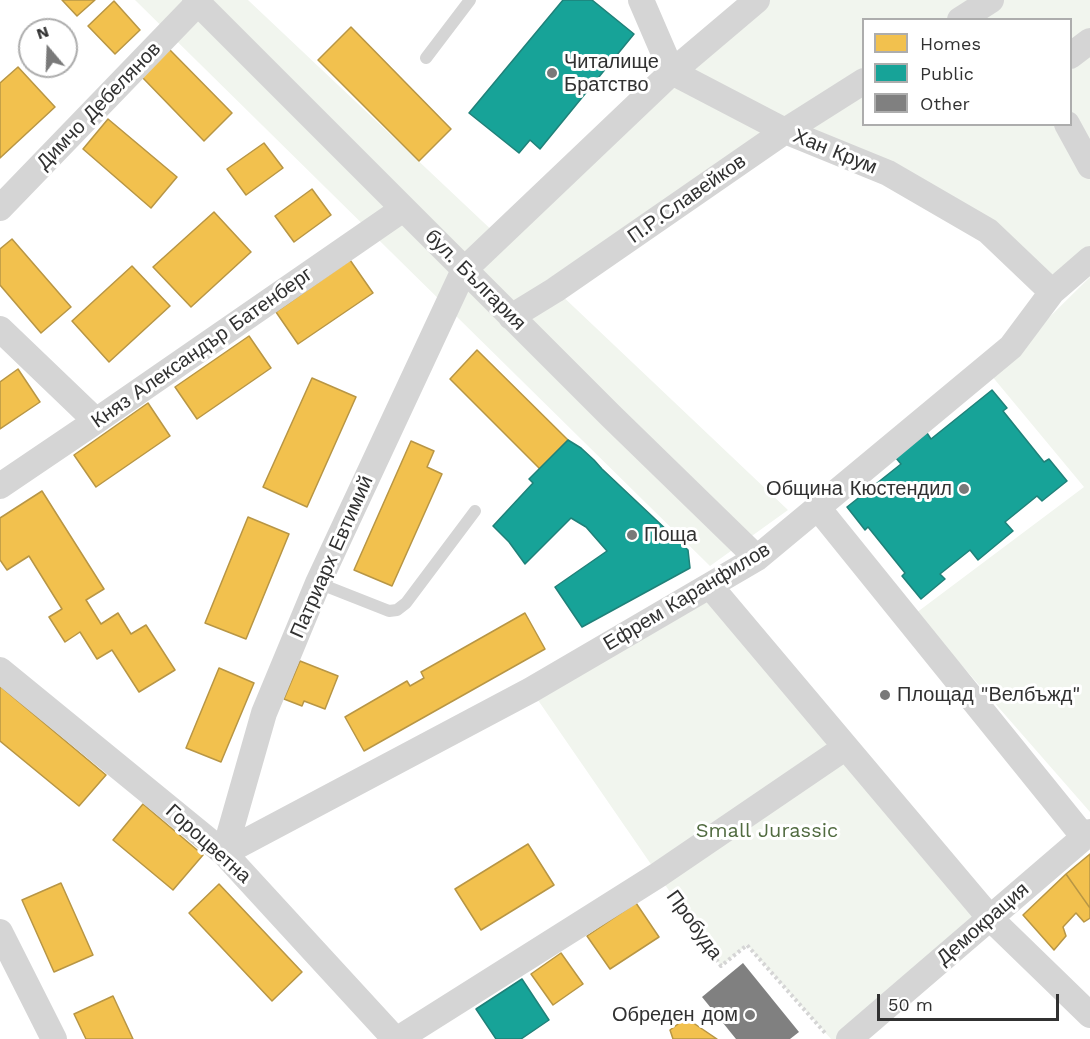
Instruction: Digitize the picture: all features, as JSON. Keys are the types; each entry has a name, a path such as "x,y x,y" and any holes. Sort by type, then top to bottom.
{"street":[{"path":"641,0 672,72"},
{"path":"464,270 672,72 757,0"},
{"path":"963,18 991,0"},
{"name":"Димчо Дебелянов","path":"0,208 160,42 196,1"},
{"name":"бул. България","path":"196,1 511,317 757,558"},
{"path":"1072,55 1090,41"},
{"name":"Хан Крум","path":"672,72 784,131 888,173 988,231 1052,292"},
{"name":"П.Р.Славейков","path":"511,317 555,290 784,131 862,82"},
{"path":"1068,126 1090,166"},
{"name":"Княз Александър Батенберг","path":"0,486 403,209"},
{"name":"Ефрем Каранфилов","path":"224,853 531,690 757,558 1011,346 1052,292 1090,259"},
{"name":"Патриарх Евтимий","path":"224,853 264,713 318,583 464,270"},
{"path":"5,342 96,421"},
{"path":"818,508 1087,835"},
{"path":"710,586 990,918 1090,1015"},
{"name":"Гороцветна","path":"0,670 224,853 396,1039"},
{"path":"396,1039 658,875 846,747"},
{"name":"Демокрация","path":"849,1039 1087,835"},
{"path":"0,932 54,1039"}],"lane":[{"path":"426,58 470,0"},
{"path":"318,583 389,610 397,610 406,603 475,512"}],"path":[{"name":"Пробуда","path":"658,875 721,966 747,945 831,1039"}],"green space":[{"path":"135,0 248,0 499,237 761,0 1090,0 1090,259 1052,292 988,231 785,131 556,290 788,510 710,566"},
{"path":"1090,277 1090,812 916,613 1084,487 991,375"},
{"name":"Small Jurassic","path":"710,586 990,918 849,1039 831,1039 747,945 721,966 531,690"}],"building: Homes":[{"path":"62,0 95,0 77,16"},
{"path":"114,1 140,30 115,54 88,26"},
{"path":"351,27 451,129 419,161 318,60"},
{"path":"169,49 232,113 204,141 141,76"},
{"path":"18,67 18,78 28,78 55,107 0,158 0,83"},
{"path":"108,119 177,177 151,208 83,149"},
{"path":"264,143 283,168 246,195 227,169"},
{"path":"312,189 331,215 294,242 275,216"},
{"path":"214,212 251,252 191,307 153,267"},
{"path":"12,239 71,307 41,333 0,285 0,249"},
{"path":"350,260 373,293 298,344 276,312"},
{"path":"132,266 170,306 109,362 72,321"},
{"path":"249,336 271,368 197,419 175,387"},
{"path":"477,350 568,440 540,469 450,379"},
{"path":"18,369 40,402 0,429 0,382"},
{"path":"312,378 356,397 307,507 263,487"},
{"path":"148,403 170,436 96,487 74,455"},
{"path":"411,441 434,451 427,467 442,474 392,586 354,570"},
{"path":"42,491 104,589 86,600 101,624 118,613 131,634 146,625 175,670 139,692 112,650 97,659 80,632 65,642 49,617 62,609 29,556 7,570 0,560 0,518"},
{"path":"248,517 289,534 246,639 205,623"},
{"path":"525,613 545,649 364,751 345,717 407,681 410,686 424,678 421,672"},
{"path":"300,661 338,676 325,709 304,701 302,706 284,699"},
{"path":"219,668 254,683 221,762 186,748"},
{"path":"0,686 106,775 79,806 0,741"},
{"path":"143,804 203,855 173,890 113,840"},
{"path":"528,844 554,885 481,930 455,889"},
{"path":"1090,854 1090,908 1066,874"},
{"path":"1066,874 1090,908 1090,918 1084,922 1076,913 1063,927 1066,936 1054,950 1023,915"},
{"path":"61,883 93,955 54,972 22,900"},
{"path":"219,884 302,972 272,1001 189,913"},
{"path":"636,903 659,937 610,969 587,936"},
{"path":"561,953 583,984 553,1005 531,974"},
{"path":"113,996 133,1039 86,1039 74,1014"},
{"path":"686,1018 717,1039 673,1039 670,1030"}],"building: Public":[{"name":"Читалище Братство","path":"563,0 592,0 634,34 540,149 530,140 519,153 469,113"},
{"name":"Община Кюстендил","path":"992,390 1007,408 1003,411 1044,462 1049,459 1067,481 1042,501 1037,496 1005,522 1013,531 978,560 970,550 940,574 945,579 921,599 902,576 905,573 868,527 865,530 847,507 901,464 896,458 927,433 931,439"},
{"name":"Поща","path":"568,440 581,448 688,550 690,568 582,627 555,587 607,551 586,527 571,518 525,564 509,542 493,526 533,483 529,479"},
{"path":"522,979 549,1020 521,1039 496,1039 476,1009"}],"building: Other":[{"name":"Обреден дом","path":"743,963 799,1032 790,1039 736,1039 702,997"}],"place":[{"name":"Читалище Братство","path":"552,73"},
{"name":"Община Кюстендил","path":"964,489"},
{"name":"Поща","path":"632,535"},
{"name":"Площад \"Велбъжд\"","path":"885,695"},
{"name":"Обреден дом","path":"750,1015"}]}
